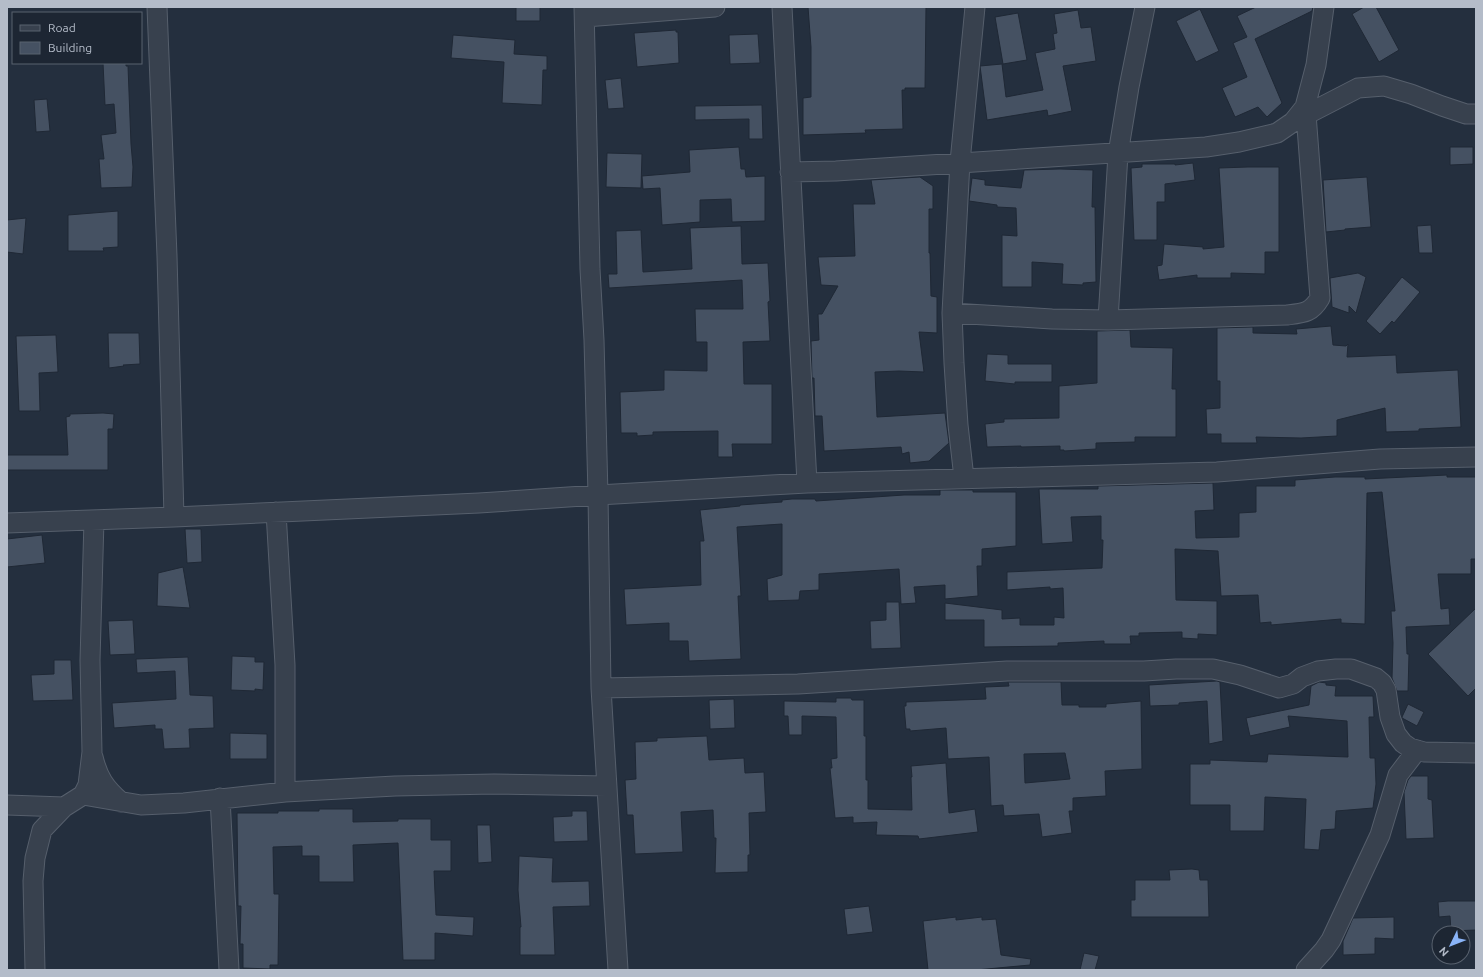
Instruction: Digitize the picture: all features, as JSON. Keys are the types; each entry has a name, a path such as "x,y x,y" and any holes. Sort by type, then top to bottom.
{"street":[{"path":"157,7 167,256 174,517"},
{"path":"618,970 601,688 598,495 594,340 590,269 584,12 715,7"},
{"path":"782,7 807,483"},
{"path":"964,478 958,425 952,313 960,162 975,7"},
{"path":"1108,320 1118,154 1129,87 1145,7"},
{"path":"952,313 1052,319 1108,320 1287,314 1304,312 1315,306 1320,298 1300,118 1305,107 1316,65 1324,7"},
{"path":"790,172 836,171 960,162 1118,154 1206,147 1239,142 1277,133 1300,118 1358,88 1384,86 1466,114 1476,114"},
{"path":"7,523 472,504 807,483 1217,472 1380,459 1476,457"},
{"path":"276,512 285,665 285,792"},
{"path":"35,970 33,881 35,858 42,830 64,807 83,795 88,785 92,752 90,660 94,520"},
{"path":"601,688 798,684 1007,671 1144,671 1176,669 1213,670 1240,675 1280,688 1293,684 1302,677 1318,671 1350,669 1376,678 1382,683 1386,690 1390,717 1396,734 1403,743 1424,752 1476,753"},
{"path":"1306,970 1324,950 1330,940 1380,835 1398,775 1417,750"},
{"path":"92,752 97,772 104,784 121,802"},
{"path":"83,795 141,805 184,803 285,792 395,786 494,784 607,786"},
{"path":"220,798 229,970"},
{"path":"7,805 64,807"}],"building":[{"path":"516,7 540,7 540,21 516,21"},
{"path":"808,7 926,7 925,88 905,88 905,90 902,90 903,129 865,130 866,133 803,135 803,98 811,97 811,47"},
{"path":"1256,7 1313,7 1312,11 1255,39 1282,103 1267,117 1258,107 1235,117 1222,88 1247,77 1233,43 1247,37 1237,16"},
{"path":"1364,7 1376,7 1399,50 1379,62 1352,14"},
{"path":"1200,9 1219,51 1196,62 1176,21"},
{"path":"1078,10 1081,28 1091,27 1096,61 1063,66 1072,111 1048,116 1047,110 987,120 980,66 1002,64 1006,97 1043,90 1035,53 1055,49 1053,34 1057,33 1054,14"},
{"path":"1018,13 1027,60 1003,64 995,17"},
{"path":"676,30 676,32 678,32 679,63 637,67 634,33"},
{"path":"758,34 760,63 730,64 729,35"},
{"path":"453,35 515,40 514,54 547,56 547,70 543,70 542,105 502,103 504,62 451,58"},
{"path":"103,64 126,64 126,66 128,66 133,167 132,187 101,188 99,159 104,159 101,135 116,133 114,104 105,105"},
{"path":"621,78 624,108 608,109 605,80"},
{"path":"47,99 50,131 36,132 34,100"},
{"path":"762,105 763,139 749,139 749,119 695,120 695,106"},
{"path":"739,147 741,169 745,169 746,177 765,176 765,221 732,222 731,199 700,200 700,222 662,225 660,188 643,189 642,176 690,172 689,150"},
{"path":"1450,147 1473,147 1473,164 1450,165"},
{"path":"607,153 642,154 641,188 606,187"},
{"path":"1193,163 1195,180 1165,184 1165,202 1157,202 1157,240 1134,240 1131,168 1142,167 1142,164 1175,165"},
{"path":"1279,167 1279,252 1265,252 1265,274 1231,273 1231,278 1197,278 1197,275 1159,280 1157,266 1162,265 1164,244 1203,247 1203,249 1224,247 1219,168"},
{"path":"1024,170 1093,170 1092,207 1095,207 1096,282 1083,283 1083,285 1062,284 1063,264 1032,262 1032,287 1002,287 1002,235 1017,236 1016,208 997,207 997,205 969,201 972,178 985,180 985,185 1021,188"},
{"path":"920,177 933,186 933,209 929,209 929,253 931,296 937,297 937,333 919,332 924,372 875,372 877,417 945,413 949,443 929,461 910,463 909,452 902,454 901,447 824,451 822,416 815,416 811,341 819,340 818,314 822,314 838,286 821,285 818,257 855,256 853,204 875,204 871,180"},
{"path":"1367,177 1371,227 1326,232 1323,180"},
{"path":"118,211 118,247 103,248 104,251 68,251 68,215"},
{"path":"26,218 23,254 7,252 7,220"},
{"path":"1431,225 1433,253 1419,253 1417,226"},
{"path":"741,226 742,264 768,263 770,341 743,342 744,384 772,384 772,444 732,444 733,457 718,457 718,431 653,432 653,435 637,436 637,433 621,433 620,392 664,390 664,370 707,371 707,342 696,342 695,309 743,309 742,280 609,288 608,274 617,274 616,231 641,230 643,272 692,269 690,228"},
{"path":"1358,273 1366,277 1356,313 1349,306 1349,313 1332,307 1330,278"},
{"path":"1402,277 1420,292 1394,323 1392,321 1380,334 1366,321"},
{"path":"1331,326 1333,345 1346,346 1348,344 1347,357 1396,355 1397,373 1458,370 1461,427 1386,432 1385,408 1337,420 1337,436 1301,438 1256,437 1257,443 1221,443 1221,434 1207,434 1206,409 1220,408 1220,381 1217,381 1217,328 1253,327 1253,333 1297,334 1296,329"},
{"path":"1130,330 1131,347 1173,348 1172,389 1176,389 1176,437 1135,437 1135,442 1096,443 1096,449 1064,451 1060,450 1060,446 987,447 985,424 1004,422 1004,419 1059,418 1059,386 1097,383 1097,331"},
{"path":"108,333 139,333 140,364 109,368"},
{"path":"56,335 58,372 39,373 40,411 19,411 16,336"},
{"path":"987,354 1008,355 1008,364 1052,364 1052,382 1015,382 1015,384 985,381"},
{"path":"70,414 114,414 113,429 108,429 108,470 7,470 7,455 68,455 66,417 70,416"},
{"path":"1447,475 1447,477 1476,477 1476,559 1471,559 1471,574 1438,574 1441,609 1449,608 1450,625 1406,627 1407,654 1409,654 1408,691 1397,691 1392,678 1393,643 1391,611 1395,611 1382,492 1367,493 1365,624 1341,623 1341,619 1271,625 1271,622 1260,623 1258,595 1221,596 1218,551 1175,549 1176,600 1217,601 1217,635 1198,634 1198,639 1182,638 1182,632 1139,633 1139,636 1130,636 1131,644 1104,644 1104,641 1058,643 1058,646 984,647 984,620 945,620 945,603 1002,610 1002,619 1020,618 1020,625 1054,625 1054,617 1064,618 1063,588 1050,589 1050,587 1007,590 1007,572 1102,568 1103,540 1101,540 1101,516 1071,517 1073,542 1042,544 1039,489 1098,489 1098,486 1213,483 1214,510 1195,511 1196,538 1239,537 1239,513 1256,512 1256,486 1295,486 1295,480 1335,477 1365,477 1365,479"},
{"path":"940,490 1016,492 1016,546 982,549 982,566 977,566 978,596 945,599 945,585 914,587 916,603 901,604 899,569 819,574 819,590 800,591 799,600 768,601 767,579 782,575 782,524 737,527 741,596 738,596 741,659 689,661 688,641 669,641 669,623 626,625 624,589 701,585 700,541 704,541 700,510 782,502 782,500 792,499 815,499 816,501 904,495 940,495"},
{"path":"185,529 201,529 202,562 187,563"},
{"path":"42,535 45,563 7,567 7,539"},
{"path":"183,567 190,608 157,606 158,573"},
{"path":"886,602 899,602 901,648 871,649 870,621 886,620"},
{"path":"1476,608 1476,688 1468,696 1428,654"},
{"path":"133,620 135,654 110,655 108,621"},
{"path":"232,656 255,657 255,662 264,662 263,690 231,690"},
{"path":"188,657 190,695 213,696 214,728 189,729 190,748 164,749 162,729 155,729 155,725 114,728 112,703 176,699 175,671 137,673 136,659"},
{"path":"54,660 71,660 73,700 33,701 31,675 54,674"},
{"path":"1008,682 1061,682 1062,705 1079,705 1079,707 1106,707 1106,704 1141,701 1142,769 1105,771 1106,796 1073,798 1073,811 1069,811 1072,833 1042,837 1039,814 1004,816 1003,805 991,806 989,757 948,759 946,728 910,731 910,729 906,729 904,706 906,706 906,702 986,699 985,687 1009,686","holes":["1065,753 1070,779 1025,783 1024,754"]},
{"path":"1220,682 1223,741 1209,744 1207,701 1179,703 1179,705 1150,706 1149,685"},
{"path":"1319,682 1326,683 1326,685 1336,686 1335,696 1373,696 1374,717 1369,717 1370,758 1375,758 1376,784 1373,808 1336,811 1335,829 1321,830 1319,850 1304,849 1306,799 1265,797 1264,831 1230,831 1230,805 1190,805 1190,764 1210,764 1210,760 1267,762 1268,754 1348,757 1347,721 1288,716 1290,727 1250,736 1246,718 1309,705 1311,686"},
{"path":"836,698 864,700 864,736 866,736 866,780 868,780 868,809 912,810 911,766 946,763 949,813 975,809 978,832 919,839 918,836 876,835 877,822 853,823 853,817 835,818 830,768 832,768 831,759 837,758 836,717 802,716 802,735 789,735 788,716 784,716 784,701 836,702"},
{"path":"734,699 735,728 710,729 709,700"},
{"path":"1408,704 1424,712 1417,726 1402,718"},
{"path":"230,733 267,734 267,759 230,759"},
{"path":"707,736 709,760 744,758 745,773 764,772 766,812 749,813 750,855 748,855 748,872 715,873 716,838 714,838 713,810 681,812 683,852 635,854 633,815 627,815 625,780 636,779 635,742 657,741 657,738"},
{"path":"1411,776 1428,776 1428,799 1432,800 1434,838 1406,839 1404,792"},
{"path":"319,809 353,809 353,822 398,821 398,819 431,819 431,840 451,840 451,871 434,871 436,915 474,917 473,936 435,933 435,960 403,960 398,843 353,845 354,882 319,882 319,856 302,856 302,846 273,847 274,894 279,894 278,965 270,965 270,969 243,968 243,944 240,944 241,906 238,906 237,813 319,811"},
{"path":"572,811 587,811 588,841 554,842 553,817 572,816"},
{"path":"477,825 490,825 492,862 478,863"},
{"path":"519,856 553,858 552,882 589,881 590,906 553,907 555,955 520,955 521,927 518,890"},
{"path":"1169,870 1199,870 1200,880 1208,880 1209,917 1131,917 1131,900 1135,900 1135,880 1170,880"},
{"path":"1476,901 1476,930 1471,930 1471,925 1451,925 1450,916 1439,917 1438,902"},
{"path":"869,906 873,932 847,935 844,909"},
{"path":"956,917 956,920 982,917 982,920 996,919 1001,955 1031,959 1030,965 976,970 928,970 923,921"},
{"path":"1394,917 1394,939 1375,938 1375,954 1343,955 1343,941 1353,918"},
{"path":"1084,953 1099,956 1095,970 1080,970"}]}
